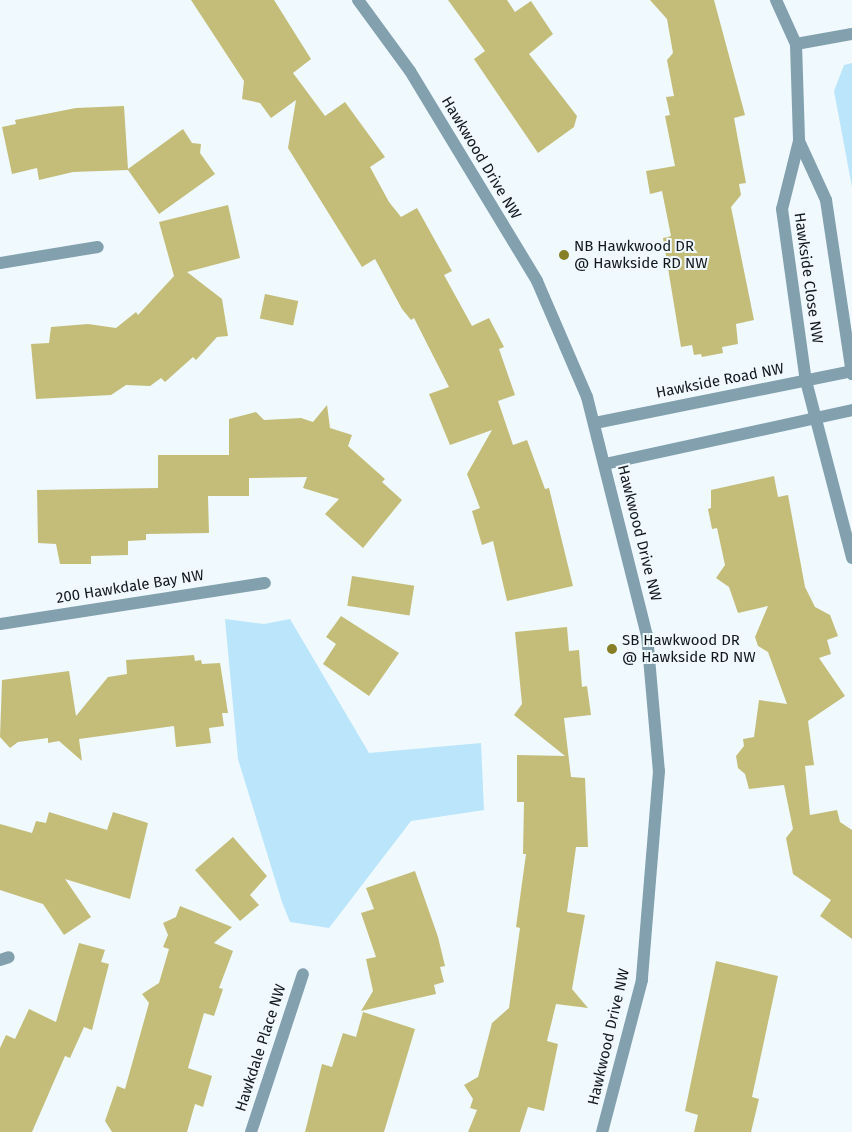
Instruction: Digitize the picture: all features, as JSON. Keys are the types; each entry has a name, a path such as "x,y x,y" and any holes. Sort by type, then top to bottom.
{"street":[{"name":"Hawkwood Drive NW","path":"358,0 410,71 538,281 594,423 648,634 659,770 642,980 602,1132"},
{"name":"Hawkside Close NW","path":"776,0 796,44 799,141 782,209 806,381 815,421"},
{"path":"796,44 852,34"},
{"name":"Hawkside Close NW","path":"799,141 826,200 852,372"},
{"path":"0,263 98,247"},
{"name":"Hawkside Road NW","path":"594,423 852,372"},
{"path":"605,464 815,421 852,410"},
{"path":"815,421 852,558"},
{"name":"200 Hawkdale Bay NW","path":"0,624 265,583"},
{"name":"Hawkdale Place NW","path":"251,1132 303,974"}],"shaded area":[{"path":"852,63 852,187 834,91 844,65"},
{"path":"225,619 264,624 290,619 369,753 481,743 484,810 411,821 329,928 290,922 282,902 238,759"}],"building":[{"path":"191,0 274,0 311,59 293,73 325,116 345,102 385,157 370,167 389,202 401,217 417,208 452,271 444,275 472,326 489,318 504,347 499,349 515,395 498,401 513,445 527,440 545,489 549,488 573,586 507,601 493,541 482,545 472,511 480,508 467,474 492,430 450,445 429,394 449,387 414,318 411,320 402,309 375,259 362,267 288,148 296,100 271,118 260,103 242,99 244,81"},
{"path":"448,0 507,0 515,12 531,1 553,34 529,54 577,116 574,127 538,153 474,59 485,51"},
{"path":"650,0 714,0 745,115 734,118 746,183 739,184 741,195 731,207 754,320 736,324 738,344 722,347 723,353 702,357 701,354 694,355 692,345 681,347 663,238 671,236 662,191 650,194 646,171 675,166 665,116 670,115 666,97 674,96 667,60 673,53 667,19"},
{"path":"124,106 128,169 183,129 192,143 201,144 200,153 215,174 159,214 128,170 73,172 39,180 37,168 12,174 2,127 16,124 15,120 76,108"},
{"path":"228,205 240,258 187,272 222,299 228,336 217,337 196,360 193,357 165,382 161,378 150,386 126,385 111,395 36,399 31,344 49,343 51,327 88,324 116,328 136,312 138,315 174,276 159,222"},
{"path":"265,294 298,301 293,326 260,318"},
{"path":"327,405 330,428 352,435 348,446 385,479 382,482 402,500 363,548 325,514 339,499 303,488 307,477 249,478 249,496 208,496 209,533 146,534 146,540 128,541 128,555 91,556 91,564 60,564 56,544 38,543 37,490 158,488 158,455 229,455 229,419 256,412 264,420 301,418 313,422"},
{"path":"774,476 778,497 788,495 805,587 815,607 830,615 838,636 827,640 831,654 819,658 845,696 808,721 814,765 805,766 810,815 837,810 840,822 852,830 852,939 820,916 831,900 793,874 786,838 793,829 784,785 749,789 745,774 738,768 736,756 744,746 743,739 754,737 759,700 787,704 768,652 758,646 755,637 768,606 738,613 729,587 716,578 725,565 717,528 712,529 708,509 711,508 711,490"},
{"path":"352,576 414,586 410,615 347,606"},
{"path":"341,616 399,653 369,696 323,664 336,644 326,637"},
{"path":"567,627 569,651 579,650 582,687 587,686 591,715 564,718 571,777 585,778 588,847 576,847 567,912 585,915 572,989 588,1008 556,1004 547,1041 558,1044 544,1111 528,1107 520,1132 468,1132 477,1110 470,1108 473,1099 464,1085 478,1077 492,1023 509,1008 520,928 516,927 526,854 523,854 524,802 517,802 517,755 565,756 514,715 522,704 515,632"},
{"path":"194,655 195,661 201,660 202,664 220,663 228,713 222,713 224,726 209,728 211,743 176,747 174,726 79,739 82,761 59,741 48,743 48,738 18,742 10,748 0,737 2,680 69,671 76,716 108,677 127,674 126,660"},
{"path":"49,812 107,830 113,812 148,823 130,899 65,879 91,917 64,935 43,904 0,890 0,824 32,833 36,821 46,823"},
{"path":"233,837 267,876 250,895 259,905 240,921 195,870"},
{"path":"415,871 438,937 445,966 440,967 444,982 434,985 436,994 361,1011 373,991 366,959 376,957 361,913 374,909 366,888"},
{"path":"180,906 232,927 214,943 233,951 219,988 223,989 214,1016 204,1013 188,1068 212,1076 203,1107 195,1104 187,1132 112,1132 105,1121 117,1086 125,1089 149,1003 142,994 159,983 169,949 163,947 168,935 163,923 176,917"},
{"path":"79,943 105,950 101,962 109,964 92,1030 84,1027 70,1058 65,1056 32,1132 0,1132 0,1048 6,1035 15,1039 29,1009 56,1022"},
{"path":"716,961 778,976 752,1097 759,1099 751,1132 694,1132 698,1115 685,1111"},
{"path":"363,1012 415,1029 384,1132 305,1132 322,1064 332,1067 343,1033 356,1037"}],"place":[{"name":"NB Hawkwood DR @ Hawkside RD NW","path":"564,255"},
{"name":"SB Hawkwood DR @ Hawkside RD NW","path":"612,649"}]}
